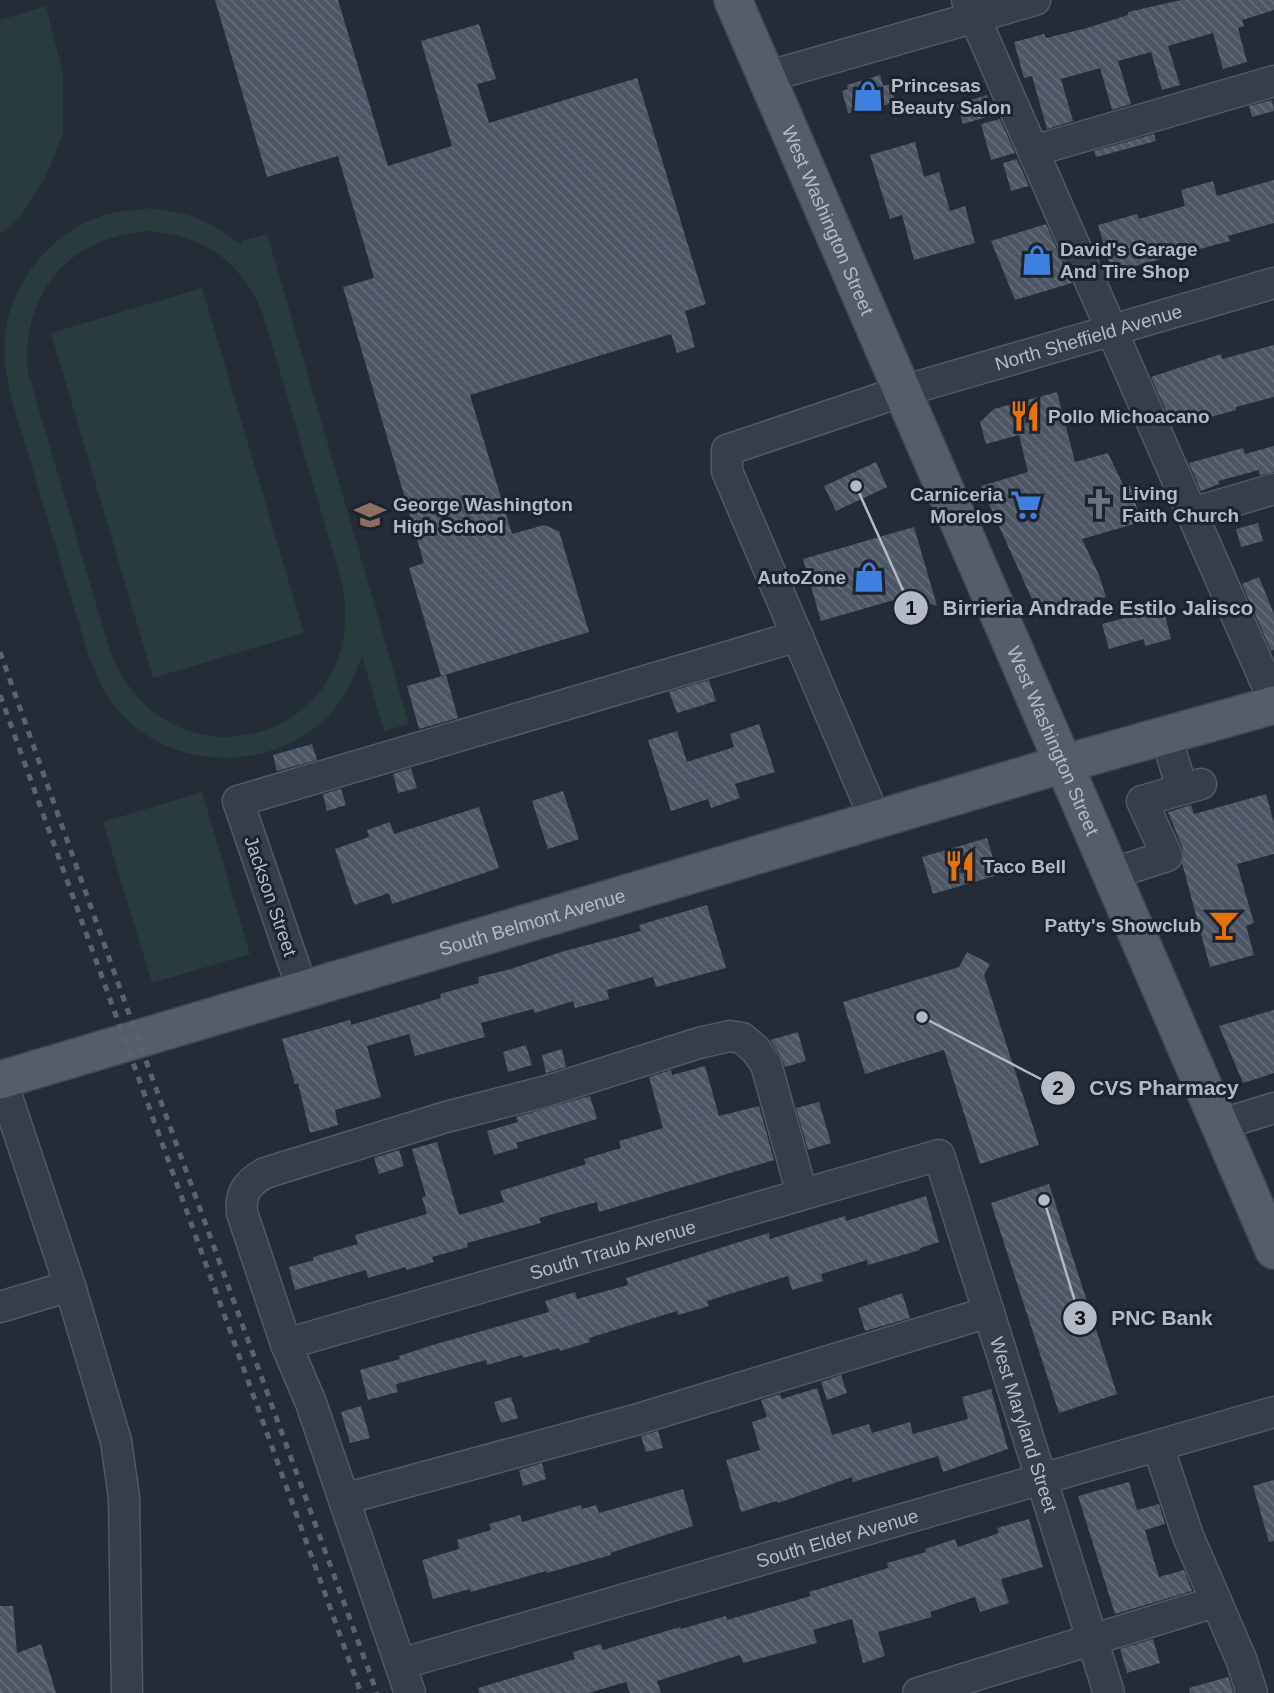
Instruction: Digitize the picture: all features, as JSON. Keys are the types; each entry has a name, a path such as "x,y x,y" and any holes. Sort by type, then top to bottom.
{"main road":[{"name":"West Washington Street","path":"733,0 1274,1250"},
{"name":"South Belmont Avenue","path":"0,1078 1274,703"}],"street":[{"path":"766,77 971,9 1035,0"},
{"path":"971,9 1007,86 1274,703"},
{"path":"1033,151 1274,81"},
{"name":"North Sheffield Avenue","path":"798,636 727,471 727,450 903,391 1274,283"},
{"path":"1192,513 1274,489"},
{"path":"798,636 876,821"},
{"name":"Jackson Street","path":"303,991 238,801 798,636"},
{"path":"1111,874 1167,856 1142,801 1191,787 1166,735"},
{"path":"410,1693 311,1403 286,1345 242,1213 240,1198 250,1182 265,1173 446,1117 547,1091 699,1043 730,1036 742,1038 766,1064 802,1195"},
{"path":"0,1078 70,1286 118,1452 124,1497 127,1693"},
{"path":"1219,1125 1274,1108"},
{"name":"South Traub Avenue","path":"286,1345 939,1155"},
{"name":"West Maryland Street","path":"939,1155 1109,1693"},
{"path":"0,1307 70,1286"},
{"path":"344,1499 635,1420 989,1312"},
{"name":"South Elder Avenue","path":"400,1664 1274,1412"},
{"path":"1158,1446 1188,1536 1241,1659 1252,1693"},
{"path":"918,1693 1215,1602"}],"shaded area":[{"path":"46,6 63,73 63,133 47,174 21,216 0,234 0,20"},
{"path":"151,208 199,219 241,245 241,241 267,234 409,724 384,731 362,656 339,703 306,734 281,747 255,755 227,758 199,756 172,748 147,736 119,711 99,680 88,654 11,397 5,360 5,331 20,287 30,271 55,243 70,231 104,215","holes":["147,231 186,238 218,254 244,279 254,295 263,314 342,583 343,637 327,681 297,713 258,732 216,736 174,725 136,696 109,648 28,372 28,344 33,318 42,295 55,274 94,245 119,236"]},
{"path":"202,288 304,633 153,678 51,333"},
{"path":"202,792 250,954 152,983 103,822"}],"building":[{"name":"George Washington High School","path":"215,0 338,0 388,166 452,146 421,41 479,24 496,79 477,84 489,123 637,78 706,304 685,311 695,347 677,353 671,334 470,395 512,534 544,525 559,531 589,632 441,676 409,568 424,563 343,287 374,278 338,156 267,177"},
{"path":"1181,0 1274,0 1274,10 1242,20 1244,26 1238,28 1247,62 1223,69 1213,33 1168,46 1180,85 1162,90 1151,52 1118,61 1131,104 1112,110 1100,68 1061,79 1073,121 1047,129 1032,76 1024,78 1014,42 1044,34 1046,38 1087,28 1128,15 1128,12"},
{"name":"Princesas Beauty Salon","path":"880,75 883,86 890,84 895,102 855,114 848,113 842,91 848,89 847,85"},
{"path":"987,95 993,115 963,124 957,104"},
{"path":"1272,100 1274,111 1252,117 1249,106"},
{"path":"1000,119 1015,153 991,160 981,124"},
{"path":"1154,134 1156,141 1096,157 1094,151"},
{"path":"915,142 924,177 939,172 950,211 965,206 975,243 914,260 902,215 890,219 870,155"},
{"path":"1017,159 1029,186 1011,191 1003,163"},
{"path":"1274,180 1274,223 1228,236 1230,241 1112,272 1098,225 1137,214 1139,219 1185,206 1181,190 1213,181 1217,196"},
{"name":"David's Garage And Tire Shop","path":"1046,224 1072,283 1015,300 991,241"},
{"path":"1274,345 1274,397 1207,418 1206,414 1173,426 1151,377 1221,354 1222,359"},
{"path":"1057,392 1075,462 1108,453 1124,487 1130,485 1141,522 1082,539 1106,597 1040,617 981,486 1028,472 1019,435 986,444 980,422 994,409"},
{"path":"1274,446 1274,472 1260,475 1259,470 1218,481 1219,484 1201,491 1189,463 1243,448 1245,454"},
{"path":"876,462 887,487 836,511 824,486"},
{"path":"1258,523 1263,541 1241,547 1236,529"},
{"name":"AutoZone","path":"914,527 937,606 908,596 821,621 803,559"},
{"path":"1259,577 1274,614 1274,650 1271,651 1242,584"},
{"path":"1163,608 1171,639 1145,646 1144,639 1109,649 1102,624"},
{"path":"446,675 458,718 419,729 407,686"},
{"path":"709,680 716,701 677,713 669,692"},
{"path":"759,724 775,772 735,784 740,798 711,808 708,799 671,811 648,740 677,731 687,762 734,747 730,734"},
{"path":"312,744 317,760 277,771 273,755"},
{"path":"411,768 417,788 398,793 393,774"},
{"path":"341,789 346,805 327,811 323,794"},
{"path":"563,791 579,839 548,849 532,801"},
{"path":"1266,794 1274,823 1274,854 1237,864 1254,923 1246,926 1254,955 1210,967 1182,863 1183,849 1168,812 1191,805 1194,814"},
{"path":"479,807 499,868 392,904 389,893 354,905 335,849 369,837 367,830 390,822 394,834"},
{"name":"Taco Bell","path":"987,838 998,875 933,894 922,857"},
{"path":"707,905 726,968 656,987 653,977 607,990 609,999 575,1008 573,1001 535,1013 533,1009 481,1023 485,1037 415,1056 409,1034 367,1046 381,1097 335,1110 338,1125 310,1133 298,1083 295,1084 282,1039 350,1020 351,1025 441,998 440,994 479,983 478,977 641,931 639,925"},
{"path":"967,952 990,964 984,975 1039,1145 980,1164 944,1050 865,1074 843,1002 959,967"},
{"path":"1274,1010 1274,1073 1243,1083 1219,1026"},
{"path":"798,1032 806,1061 785,1067 770,1040"},
{"path":"526,1045 532,1065 508,1072 503,1052"},
{"path":"562,1049 566,1067 546,1073 542,1055"},
{"path":"705,1066 719,1116 759,1106 774,1160 599,1212 597,1202 539,1218 541,1223 467,1243 468,1247 432,1257 434,1262 406,1270 406,1267 368,1278 366,1270 295,1290 289,1267 358,1244 355,1235 427,1214 422,1197 426,1196 412,1149 437,1142 459,1215 504,1202 500,1191 586,1164 584,1159 621,1148 619,1141 663,1128 649,1077 671,1070 672,1075"},
{"path":"590,1096 597,1119 516,1143 518,1148 494,1155 487,1131 518,1122 516,1117"},
{"path":"819,1102 831,1143 808,1150 796,1108"},
{"path":"399,1150 404,1166 379,1174 374,1158"},
{"path":"1049,1184 1117,1394 1059,1413 991,1203"},
{"path":"926,1196 939,1242 920,1250 868,1265 867,1260 821,1274 823,1281 792,1290 788,1276 707,1301 709,1306 678,1315 677,1311 589,1338 590,1342 560,1351 559,1348 523,1358 522,1355 487,1365 486,1360 396,1384 398,1392 368,1400 360,1370 400,1359 399,1356 436,1344 549,1312 545,1301 575,1292 577,1299 628,1285 626,1278 769,1233 770,1239 845,1216 846,1221"},
{"path":"902,1293 910,1318 865,1331 858,1308"},
{"path":"841,1375 847,1393 827,1400 821,1382"},
{"path":"817,1388 832,1435 869,1424 872,1433 910,1422 913,1434 968,1419 962,1397 991,1389 1008,1449 943,1472 938,1456 853,1482 852,1477 778,1503 777,1501 741,1512 726,1460 760,1450 752,1422 767,1417 761,1400 780,1394 782,1399"},
{"path":"511,1397 518,1418 501,1423 494,1402"},
{"path":"361,1406 370,1438 350,1443 341,1412"},
{"path":"658,1431 663,1448 646,1452 641,1436"},
{"path":"542,1463 546,1479 523,1486 519,1470"},
{"path":"1274,1480 1274,1541 1269,1542 1253,1486"},
{"path":"1129,1482 1137,1510 1159,1504 1165,1524 1145,1530 1159,1577 1184,1570 1192,1591 1115,1614 1078,1496"},
{"path":"683,1489 693,1526 610,1553 611,1555 547,1573 546,1571 471,1592 470,1589 433,1599 422,1560 459,1549 457,1540 491,1530 489,1524 520,1515 522,1522 581,1505 582,1509 596,1505 599,1513"},
{"path":"1029,1519 1043,1567 1001,1579 1009,1603 980,1612 975,1597 930,1612 932,1617 878,1632 885,1656 863,1663 852,1619 813,1630 817,1643 743,1663 740,1655 657,1681 661,1693 630,1693 626,1682 588,1693 479,1693 478,1688 575,1659 573,1652 601,1644 603,1650 680,1627 681,1629 726,1616 727,1620 811,1596 809,1592 888,1568 887,1563 926,1552 925,1549 955,1539 958,1547 999,1533 997,1528"},
{"path":"0,1606 13,1606 17,1653 41,1644 56,1693 0,1693"},
{"path":"1153,1639 1160,1663 1127,1673 1120,1649"},
{"path":"1228,1677 1234,1693 1190,1693 1189,1688"}],"railway":[{"path":"0,652 377,1693"},
{"path":"0,695 361,1693"}],"place":[{"name":"Princesas Beauty Salon","path":"868,96"},
{"name":"David's Garage And Tire Shop","path":"1037,260"},
{"name":"Pollo Michoacano","path":"1025,416"},
{"name":"Birrieria Andrade Estilo Jalisco","path":"856,486"},
{"name":"Living Faith Church","path":"1099,504"},
{"name":"Carniceria Morelos","path":"1026,505"},
{"name":"George Washington High School","path":"370,515"},
{"name":"AutoZone","path":"869,577"},
{"name":"Taco Bell","path":"960,866"},
{"name":"Patty's Showclub","path":"1224,925"},
{"name":"CVS Pharmacy","path":"922,1017"},
{"name":"PNC Bank","path":"1044,1200"}]}
